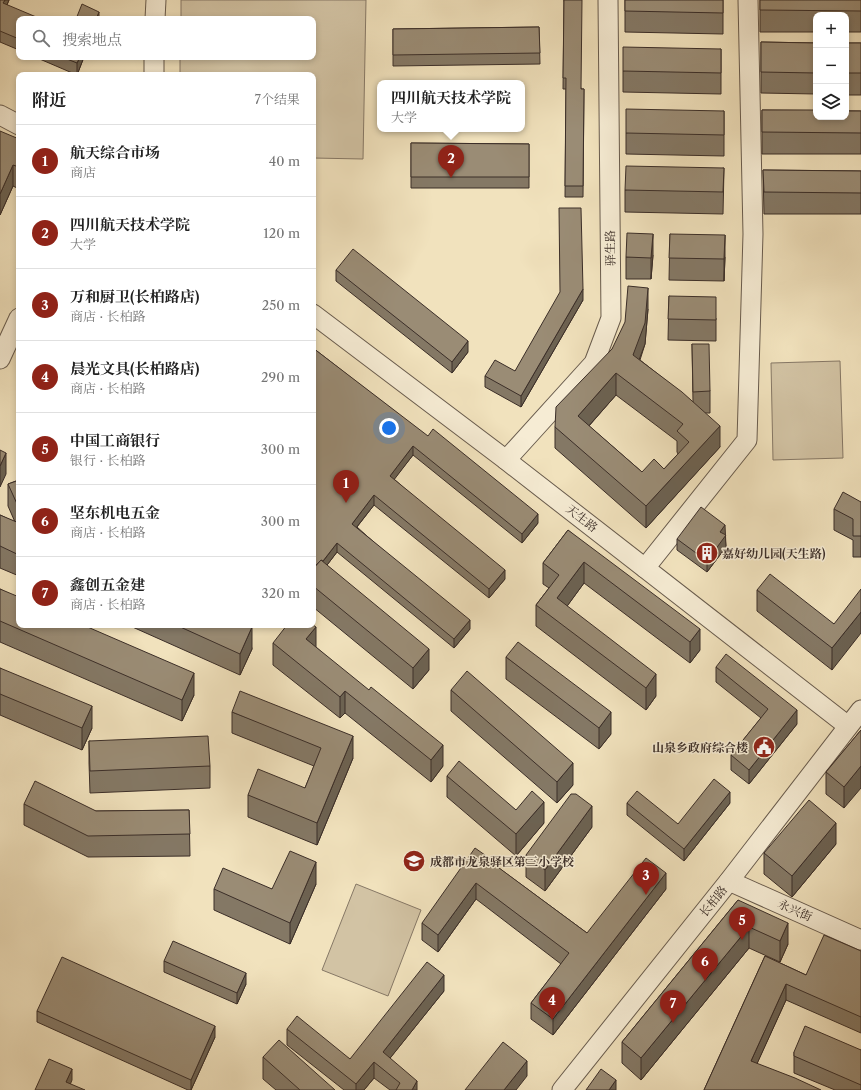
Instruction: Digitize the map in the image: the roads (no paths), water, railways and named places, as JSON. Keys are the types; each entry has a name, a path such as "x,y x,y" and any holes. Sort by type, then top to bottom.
{"street":[{"path":"155,16 156,0"},
{"name":"驿生路","path":"506,460 594,363 611,318 608,0"},
{"path":"645,568 747,440 753,234 748,0"},
{"path":"154,60 154,72"},
{"path":"0,115 16,123"},
{"name":"天生路","path":"316,316 506,460 848,726"},
{"path":"0,360 16,325"},
{"name":"长柏路","path":"562,1090 729,881 861,710"},
{"name":"永兴街","path":"729,881 861,940"}],"place":[{"name":"四川航天技术学院","path":"451,178"},
{"name":"航天综合市场","path":"346,503"},
{"name":"嘉好幼儿园(天生路)","path":"707,553"},
{"name":"山泉乡政府综合楼","path":"764,747"},
{"name":"成都市龙泉驿区第三小学校","path":"414,861"},
{"name":"万和厨卫(长柏路店)","path":"646,895"},
{"name":"中国工商银行","path":"742,940"},
{"name":"坚东机电五金","path":"705,981"},
{"name":"晨光文具(长柏路店)","path":"552,1020"},
{"name":"鑫创五金建","path":"673,1023"}]}
